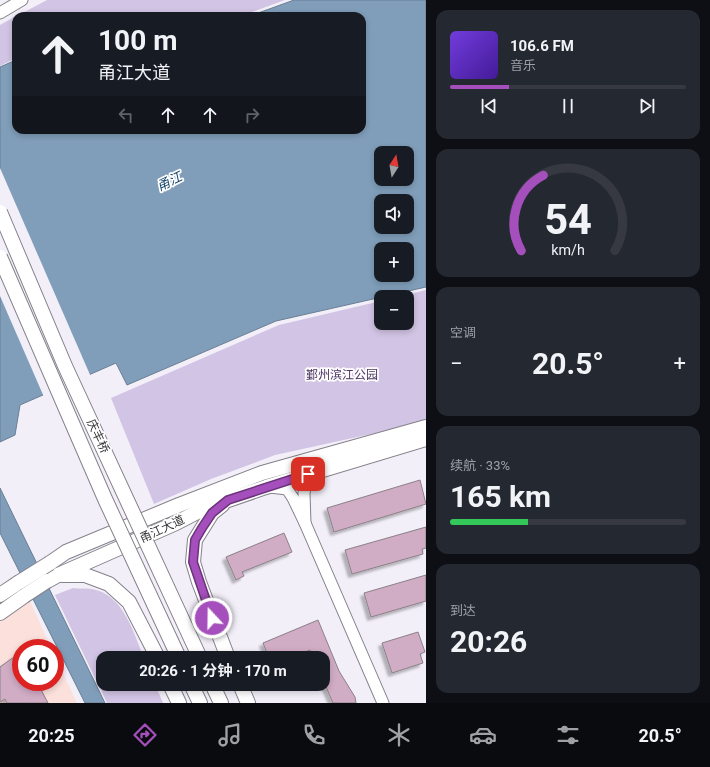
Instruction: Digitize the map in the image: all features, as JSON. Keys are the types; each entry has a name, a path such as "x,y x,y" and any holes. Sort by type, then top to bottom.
{"main road":[{"name":"庆丰桥","path":"0,212 65,366 197,651"},
{"name":"庆丰桥","path":"0,257 105,499 176,651"},
{"name":"甬江大道","path":"0,613 21,589 50,563 66,552 262,474 426,427"},
{"name":"甬江大道","path":"0,595 52,578 176,523 205,508 266,487 426,439"},
{"path":"225,651 193,562 195,540 212,513 228,500"},
{"path":"52,578 85,575 109,584 129,602 154,651"},
{"path":"173,691 179,703"},
{"path":"194,691 200,703"},
{"path":"215,691 221,703"},
{"path":"243,691 248,703"}],"street":[{"path":"0,13 22,0"},
{"path":"305,523 304,493 308,474"},
{"path":"266,487 287,489 293,498 383,703"}],"shaded area":[{"path":"29,599 47,639 12,639 12,691 64,691 64,675 77,703 0,703 0,622"}],"green space":[{"path":"47,0 285,0 252,12 24,12"},
{"path":"12,18 12,60 0,66 0,25"},
{"name":"鄞州滨江公园","path":"426,290 426,421 275,455 211,479 154,504 111,398 279,325 374,303 374,330 414,330 414,293"},
{"path":"73,588 92,589 103,593 120,607 126,616 141,651 96,651 96,680 55,595"},
{"path":"101,691 158,691 163,703 107,703"}],"water":[{"name":"甬江","path":"294,0 426,0 426,287 413,290 374,290 374,299 276,321 127,385 116,363 20,405 15,435 0,442 0,67 12,62 12,134 366,134 366,12 261,12"},
{"path":"0,488 96,685 96,691 99,691 105,703 85,703 64,661 64,639 53,639 0,533"}],"pier":[{"path":"0,168 91,377 44,397 0,296"}],"building":[{"path":"420,480 426,504 334,532 327,508"},
{"path":"426,527 426,548 422,549 423,554 352,574 345,550"},
{"path":"284,533 292,552 242,572 244,576 236,580 226,557"},
{"path":"426,575 426,601 371,617 364,593"},
{"path":"318,620 339,671 355,697 356,703 333,703 328,691 330,691 330,651 266,651 263,643"},
{"path":"418,632 425,652 420,654 423,663 392,673 382,643"},
{"path":"12,658 12,691 42,691 48,703 7,703 5,699 0,702 0,667"}],"route":[{"path":"212,618 193,562 195,540 202,528 212,513 228,500 308,474"}]}
